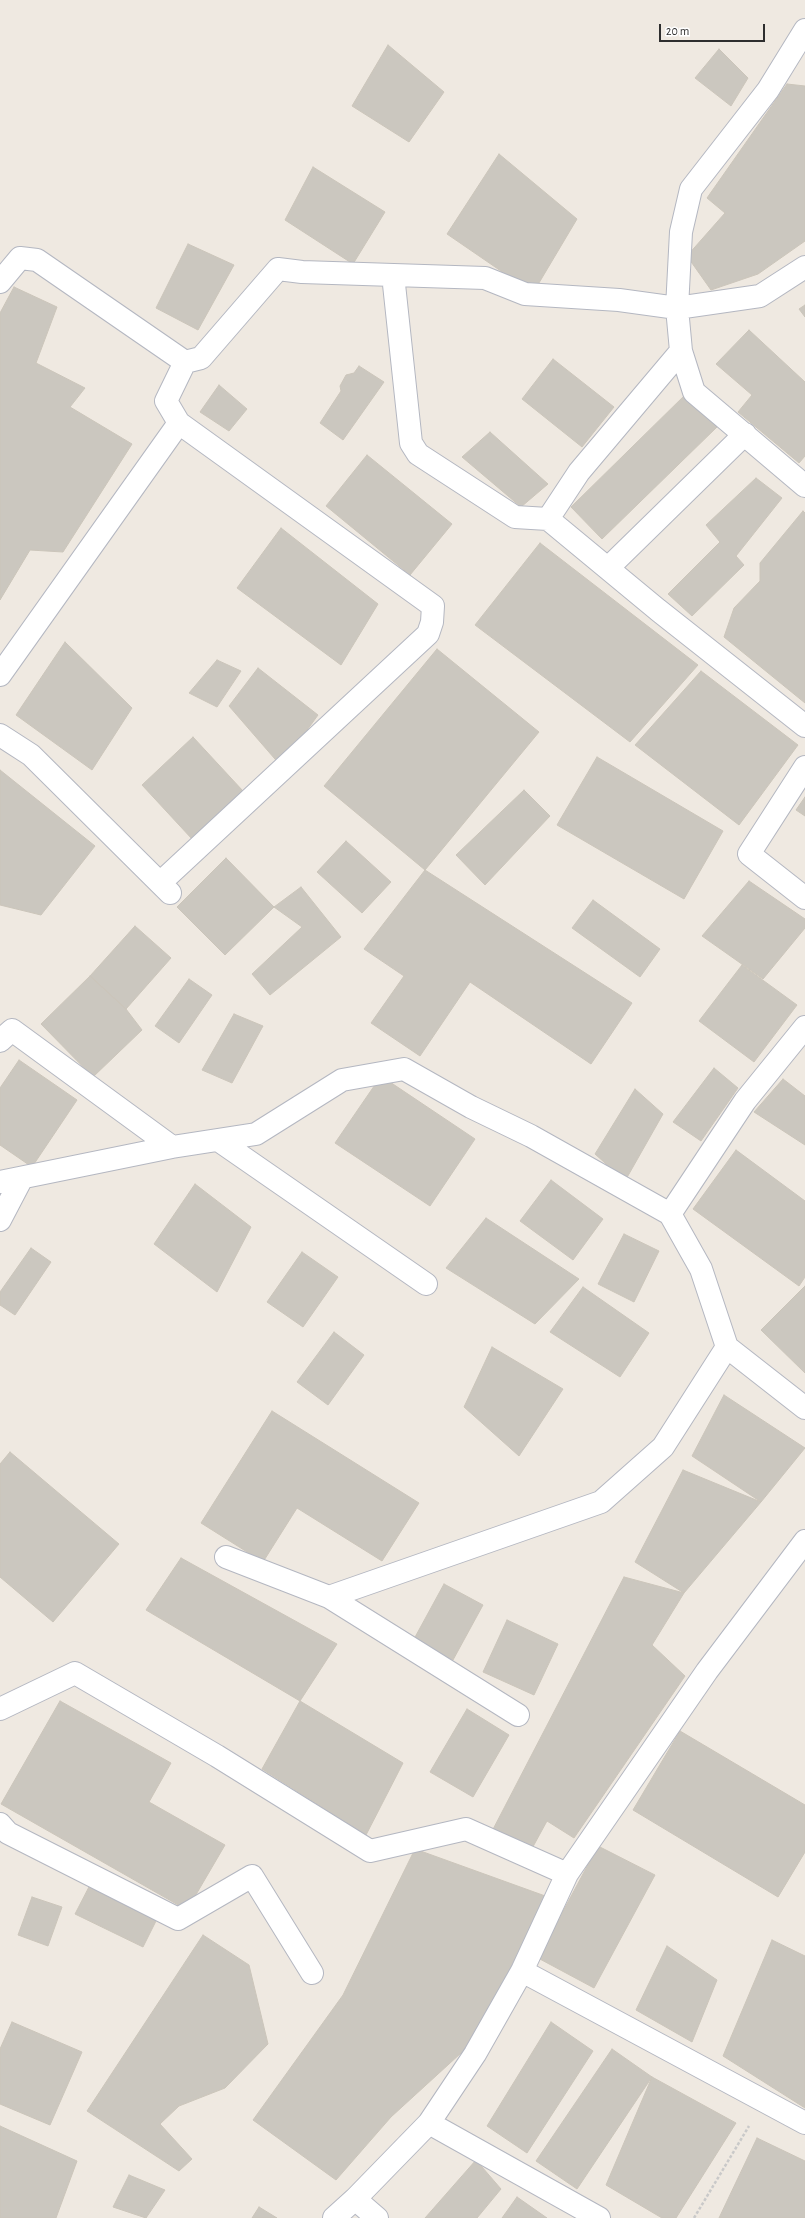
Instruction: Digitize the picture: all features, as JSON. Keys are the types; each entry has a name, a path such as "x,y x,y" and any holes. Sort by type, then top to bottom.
{"street":[{"path":"805,30 768,90 691,189 681,232 677,308 681,351 694,392 805,486"},
{"path":"0,282 20,258 37,260 185,362"},
{"path":"0,735 31,755 165,888 428,634 432,622 433,606 179,424 166,401 185,362 200,358 278,269 302,272 485,278 524,294 619,300 677,308 760,296 805,268"},
{"path":"393,275 411,443 418,454 515,517 548,519 805,726"},
{"path":"548,519 580,472 681,351"},
{"path":"0,675 179,424"},
{"path":"608,568 745,434"},
{"path":"805,767 749,854 805,898"},
{"path":"670,1214 745,1101 805,1027"},
{"path":"0,1041 12,1030 172,1147"},
{"path":"0,1182 172,1147 256,1134 342,1080 404,1069 471,1107 531,1136 670,1214 701,1269 727,1348 805,1408"},
{"path":"218,1140 426,1284"},
{"path":"0,1220 22,1178"},
{"path":"329,1597 601,1502 663,1447 727,1348"},
{"path":"334,2218 429,2123 475,2054 522,1971 567,1874 707,1671 805,1541"},
{"path":"226,1557 329,1597 518,1715"},
{"path":"0,1709 75,1673 217,1756 370,1851 466,1829 567,1874"},
{"path":"0,1824 8,1834 178,1919 252,1876 312,1973"},
{"path":"522,1971 805,2123"},
{"path":"429,2123 599,2218"},
{"path":"354,2199 377,2218"}],"path":[{"path":"694,2218 764,2100"}],"building":[{"path":"388,45 444,92 409,142 352,106"},
{"path":"719,49 748,78 731,106 695,78"},
{"path":"787,84 805,86 805,241 758,274 711,290 687,256 725,213 707,198"},
{"path":"499,154 577,219 533,293 447,234"},
{"path":"313,167 385,212 353,264 285,220"},
{"path":"188,244 234,265 198,330 156,308"},
{"path":"14,287 57,307 36,363 85,388 70,407 132,444 63,552 30,550 0,600 0,313"},
{"path":"805,305 805,317 799,309"},
{"path":"749,330 805,382 805,456 799,463 738,412 752,395 716,364"},
{"path":"553,359 614,407 582,447 522,399"},
{"path":"359,366 384,382 343,440 320,423 341,391 340,386 346,375 354,373"},
{"path":"219,385 247,409 229,431 200,412"},
{"path":"686,394 717,427 602,539 571,507"},
{"path":"490,432 548,484 521,507 462,457"},
{"path":"367,455 452,524 410,575 326,506"},
{"path":"756,478 782,498 736,556 744,565 692,616 668,594 720,542 706,525"},
{"path":"803,511 805,513 805,703 724,637 734,608 760,581 760,563"},
{"path":"281,528 378,604 341,665 237,588"},
{"path":"540,543 698,665 630,742 475,625"},
{"path":"65,642 132,708 92,770 16,715"},
{"path":"437,649 539,732 425,870 324,786"},
{"path":"217,660 241,671 217,707 189,693"},
{"path":"258,668 318,715 281,766 229,706"},
{"path":"701,671 798,745 739,825 635,745"},
{"path":"193,737 243,791 192,839 142,785"},
{"path":"597,757 723,831 684,899 557,825"},
{"path":"0,770 95,846 41,915 0,905"},
{"path":"524,790 550,816 485,885 456,855"},
{"path":"805,797 805,816 796,810"},
{"path":"346,841 391,882 362,913 317,872"},
{"path":"226,858 274,907 225,955 177,907"},
{"path":"425,870 632,1003 591,1064 470,982 420,1056 371,1023 404,976 364,949"},
{"path":"749,881 805,919 805,928 763,979 702,936"},
{"path":"301,887 341,937 270,995 252,974 302,927 274,907"},
{"path":"593,900 660,949 640,977 572,928"},
{"path":"135,926 171,958 126,1009 90,976"},
{"path":"742,965 797,1005 754,1062 699,1021"},
{"path":"90,976 126,1009 142,1030 93,1077 41,1024"},
{"path":"189,979 212,995 179,1043 155,1026"},
{"path":"234,1014 263,1026 232,1083 202,1070"},
{"path":"19,1060 77,1100 32,1167 0,1145 0,1088"},
{"path":"714,1068 738,1088 701,1141 673,1122"},
{"path":"381,1076 475,1139 430,1206 335,1143"},
{"path":"783,1079 805,1096 805,1145 754,1112"},
{"path":"635,1089 663,1114 625,1181 595,1154"},
{"path":"736,1150 805,1201 805,1277 799,1286 693,1209"},
{"path":"551,1180 603,1219 573,1260 520,1221"},
{"path":"195,1184 251,1227 217,1292 154,1244"},
{"path":"486,1218 579,1279 535,1324 446,1268"},
{"path":"624,1234 659,1251 634,1302 598,1284"},
{"path":"31,1248 51,1262 15,1315 0,1305 0,1292"},
{"path":"302,1252 338,1277 303,1327 267,1302"},
{"path":"805,1286 805,1373 761,1330"},
{"path":"583,1287 649,1333 620,1377 550,1332"},
{"path":"334,1332 364,1355 328,1405 297,1382"},
{"path":"492,1347 563,1389 519,1456 464,1407"},
{"path":"724,1395 805,1448 761,1502 692,1456"},
{"path":"272,1411 419,1503 382,1561 297,1508 263,1562 201,1523"},
{"path":"10,1452 119,1544 53,1622 0,1577 0,1464"},
{"path":"683,1470 761,1502 684,1593 635,1562"},
{"path":"181,1558 337,1644 300,1701 146,1610"},
{"path":"624,1577 684,1593 652,1645 685,1676 574,1838 547,1821 529,1854 489,1837"},
{"path":"444,1584 483,1605 453,1660 414,1639"},
{"path":"507,1620 558,1644 534,1695 483,1672"},
{"path":"60,1701 171,1763 149,1802 225,1845 187,1910 1,1804"},
{"path":"300,1701 403,1763 366,1835 262,1769"},
{"path":"467,1709 509,1735 473,1797 430,1772"},
{"path":"680,1731 805,1805 805,1852 778,1897 633,1810"},
{"path":"598,1846 655,1875 594,1988 538,1958"},
{"path":"415,1849 548,1897 472,2043 391,2117 336,2180 253,2120 343,1995"},
{"path":"91,1883 158,1917 143,1947 75,1914"},
{"path":"32,1897 62,1907 48,1946 18,1935"},
{"path":"203,1935 249,1965 268,2044 225,2088 179,2106 160,2124 192,2159 179,2171 87,2111"},
{"path":"772,1940 805,1956 805,2108 723,2056"},
{"path":"667,1946 717,1980 692,2042 636,2010"},
{"path":"12,2022 82,2052 50,2125 0,2104 0,2049"},
{"path":"551,2022 593,2051 527,2153 487,2126"},
{"path":"612,2049 652,2077 577,2189 536,2161"},
{"path":"652,2077 736,2123 676,2218 662,2218 606,2185"},
{"path":"0,2126 77,2161 56,2218 0,2218"},
{"path":"757,2138 805,2161 805,2218 719,2218"},
{"path":"476,2160 501,2189 477,2218 425,2218"},
{"path":"129,2175 165,2190 146,2218 113,2207"},
{"path":"517,2197 547,2218 502,2218"},
{"path":"259,2207 277,2218 252,2218"}]}
